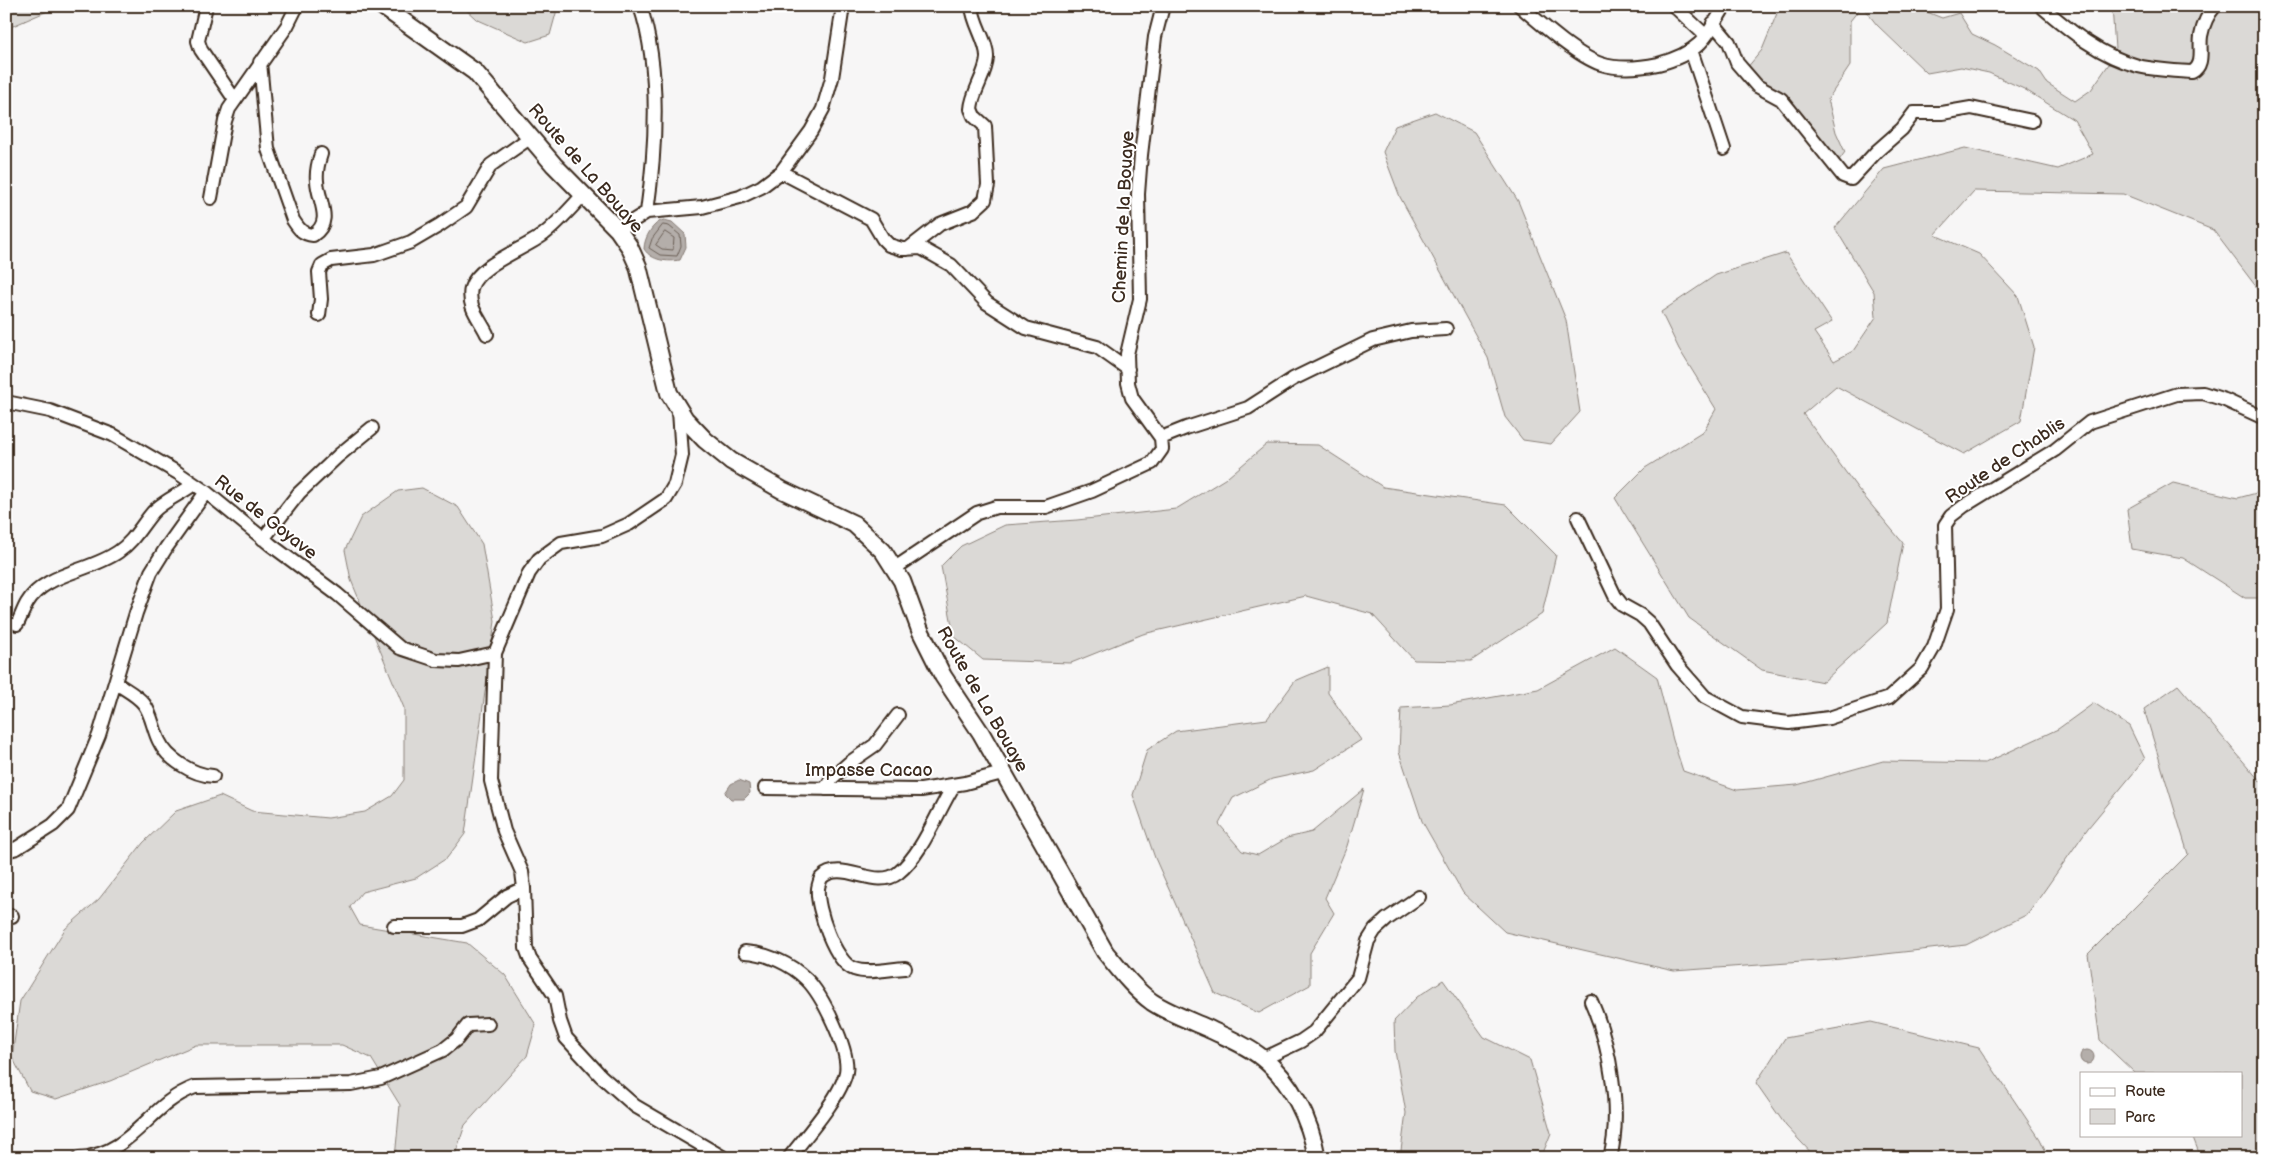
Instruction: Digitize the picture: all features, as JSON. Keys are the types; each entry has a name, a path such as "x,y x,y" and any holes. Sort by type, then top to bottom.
{"main road":[{"name":"Route de La Bouaye","path":"382,6 475,72 582,196 618,230 638,266 670,393 679,411 705,440 731,461 782,490 854,524 876,544 895,568 931,654 943,676 981,733 1105,952 1127,979 1152,1001 1176,1015 1237,1042 1263,1058 1279,1073 1294,1095 1305,1117 1317,1158"}],"street":[{"path":"206,6 198,41 201,50 235,100"},
{"path":"212,198 225,121 235,100 287,26 297,6"},
{"path":"640,6 650,42 653,98 653,154 647,212"},
{"path":"618,230 647,212 702,207 740,197 761,187 781,172 811,131 823,109 832,78 844,6"},
{"path":"908,249 940,224 973,211 984,200 988,185 986,126 974,116 971,109 988,59 986,48 972,15 972,6"},
{"name":"Chemin de la Bouaye","path":"1161,438 1132,398 1128,384 1127,354 1140,299 1138,194 1141,155 1156,37 1163,6"},
{"path":"1520,6 1577,50 1599,64 1614,68 1641,68 1668,62 1692,50 1700,43 1725,6"},
{"path":"1674,6 1705,35"},
{"path":"2041,6 2066,28 2108,55 2138,66 2192,72 2198,69 2201,35 2205,22 2214,6"},
{"path":"1713,23 1729,42 1736,63 1757,86 1781,99 1843,176 1851,179 1877,151 1902,129 1914,113 1942,113 1971,108 2032,122"},
{"path":"1692,50 1724,149"},
{"path":"260,62 268,149 280,189 293,220 299,230 305,234 313,235 323,225 325,217 317,183 317,172 321,154"},
{"path":"319,315 321,299 319,272 322,265 331,260 374,255 411,242 440,225 466,207 491,165 531,137"},
{"path":"781,172 871,219 883,239 889,245 902,249 921,248 951,265 987,303 1026,328 1097,347 1128,369"},
{"path":"487,334 472,307 471,289 477,275 493,264 526,247 545,233 582,196"},
{"path":"895,568 977,513 996,508 1046,507 1152,463 1162,449 1161,438 1248,408 1293,379 1373,340 1411,332 1446,329"},
{"name":"Route de Chablis","path":"1578,518 1615,596 1622,605 1640,615 1649,623 1677,665 1704,697 1742,717 1789,723 1829,718 1889,698 1922,668 1934,647 1947,609 1945,525 1951,516 1964,506 2055,450 2090,422 2177,394 2203,393 2225,400 2264,418"},
{"name":"Rue de Goyave","path":"6,402 50,411 113,435 194,484 263,539 337,594 400,648 436,660 459,661 495,653"},
{"path":"679,411 682,455 676,484 666,499 629,524 602,536 561,543 548,550 529,573 495,653 491,781 504,831 522,872 526,948 530,959 556,996 560,1021 566,1038 600,1076 635,1106 724,1158"},
{"path":"263,539 299,493 338,456 372,428"},
{"path":"17,624 27,602 42,586 51,580 96,564 120,550 137,535 154,511 194,484"},
{"path":"6,851 17,848 53,825 68,810 97,742 136,613 151,572 206,492"},
{"path":"116,684 137,696 145,706 159,742 165,751 193,772 202,776 212,776"},
{"path":"824,789 832,778 849,763 875,745 898,715"},
{"name":"Impasse Cacao","path":"765,788 921,790 954,785 1002,773"},
{"path":"905,968 861,970 852,969 846,963 834,948 820,908 818,890 821,878 831,871 844,871 874,877 889,877 898,873 922,843 954,785"},
{"path":"394,926 462,926 478,920 508,896 524,888"},
{"path":"1263,1058 1314,1032 1358,978 1368,941 1376,930 1386,919 1418,898"},
{"path":"745,952 779,960 807,980 835,1024 843,1047 846,1072 840,1086 790,1158"},
{"path":"1591,1001 1597,1016 1611,1071 1614,1143 1610,1158"},
{"path":"79,1158 96,1156 122,1144 179,1093 196,1087 351,1084 381,1078 443,1050 457,1039 468,1025 488,1024"}],"green space":[{"path":"6,6 59,6 6,29"},
{"path":"462,6 558,6 550,35 528,42 476,19"},
{"path":"1780,6 1862,6 1850,21 1850,66 1828,99 1836,132 1845,152 1837,163 1746,69 1762,50"},
{"path":"1862,6 1912,6 1942,18 1959,13 1972,34 2039,71 2047,83 2075,101 2091,90 2109,64 2116,63 2112,6 2264,6 2264,297 2213,230 2123,194 1974,191 1935,235 1979,254 2018,296 2034,347 2021,421 1964,454 1836,386 1803,414 1858,489 1903,543 1887,623 1823,682 1762,670 1689,618 1615,498 1645,468 1703,432 1716,409 1679,349 1661,312 1716,275 1786,253 1832,322 1814,332 1834,361 1853,351 1876,317 1874,292 1835,228 1884,169 1965,148 2058,169 2093,154 2074,120 2024,89 1989,73 1961,67 1927,73 1877,25"},
{"path":"1435,112 1474,132 1518,201 1566,320 1580,412 1551,444 1523,440 1505,417 1488,358 1400,197 1383,152 1395,126"},
{"path":"1267,444 1318,445 1383,487 1506,505 1556,555 1542,614 1471,661 1414,660 1372,614 1306,596 1143,634 1071,663 983,660 954,636 941,566 961,546 1005,525 1077,520 1176,509 1228,477"},
{"path":"2173,483 2238,498 2264,491 2264,598 2245,598 2183,558 2132,549 2127,509"},
{"path":"422,488 458,507 482,544 495,621 465,834 447,858 416,878 362,892 350,907 360,925 467,943 505,975 536,1025 527,1056 465,1125 454,1158 395,1158 400,1105 371,1058 342,1045 196,1045 110,1081 56,1099 30,1091 12,1057 20,1001 65,929 99,899 143,843 176,811 220,796 252,811 328,818 365,812 392,796 404,780 404,708 351,580 345,550 361,517 398,491"},
{"path":"1615,647 1657,677 1683,771 1737,790 1797,785 1883,761 1985,763 2058,729 2094,703 2129,726 2145,759 2088,828 2028,914 1966,945 1831,960 1674,971 1505,932 1463,893 1422,821 1399,752 1401,708 1450,705 1538,689"},
{"path":"1328,667 1328,693 1361,740 1314,770 1272,779 1233,798 1219,824 1242,851 1258,855 1287,838 1312,832 1364,789 1347,846 1325,898 1334,913 1310,953 1310,985 1259,1013 1215,993 1155,858 1133,795 1147,750 1176,731 1267,719 1295,681"},
{"path":"2178,685 2260,781 2264,778 2264,1158 2201,1158 2192,1136 2242,1136 2242,1072 2134,1072 2100,1040 2088,954 2188,854 2144,709"},
{"path":"1443,980 1484,1037 1530,1060 1551,1133 1541,1158 1400,1158 1406,1113 1395,1051 1394,1021 1417,997"},
{"path":"1871,1022 1979,1048 2040,1139 2049,1158 1816,1158 1786,1126 1756,1083 1785,1038"}],"water":[{"path":"664,220 672,222 685,234 686,247 680,260 660,260 651,256 644,249 650,231 656,224"},
{"path":"739,780 749,784 750,793 744,799 731,799 725,793 731,784"},
{"path":"2087,1050 2092,1052 2094,1057 2092,1062 2087,1064 2082,1062 2080,1057 2082,1052"}]}
